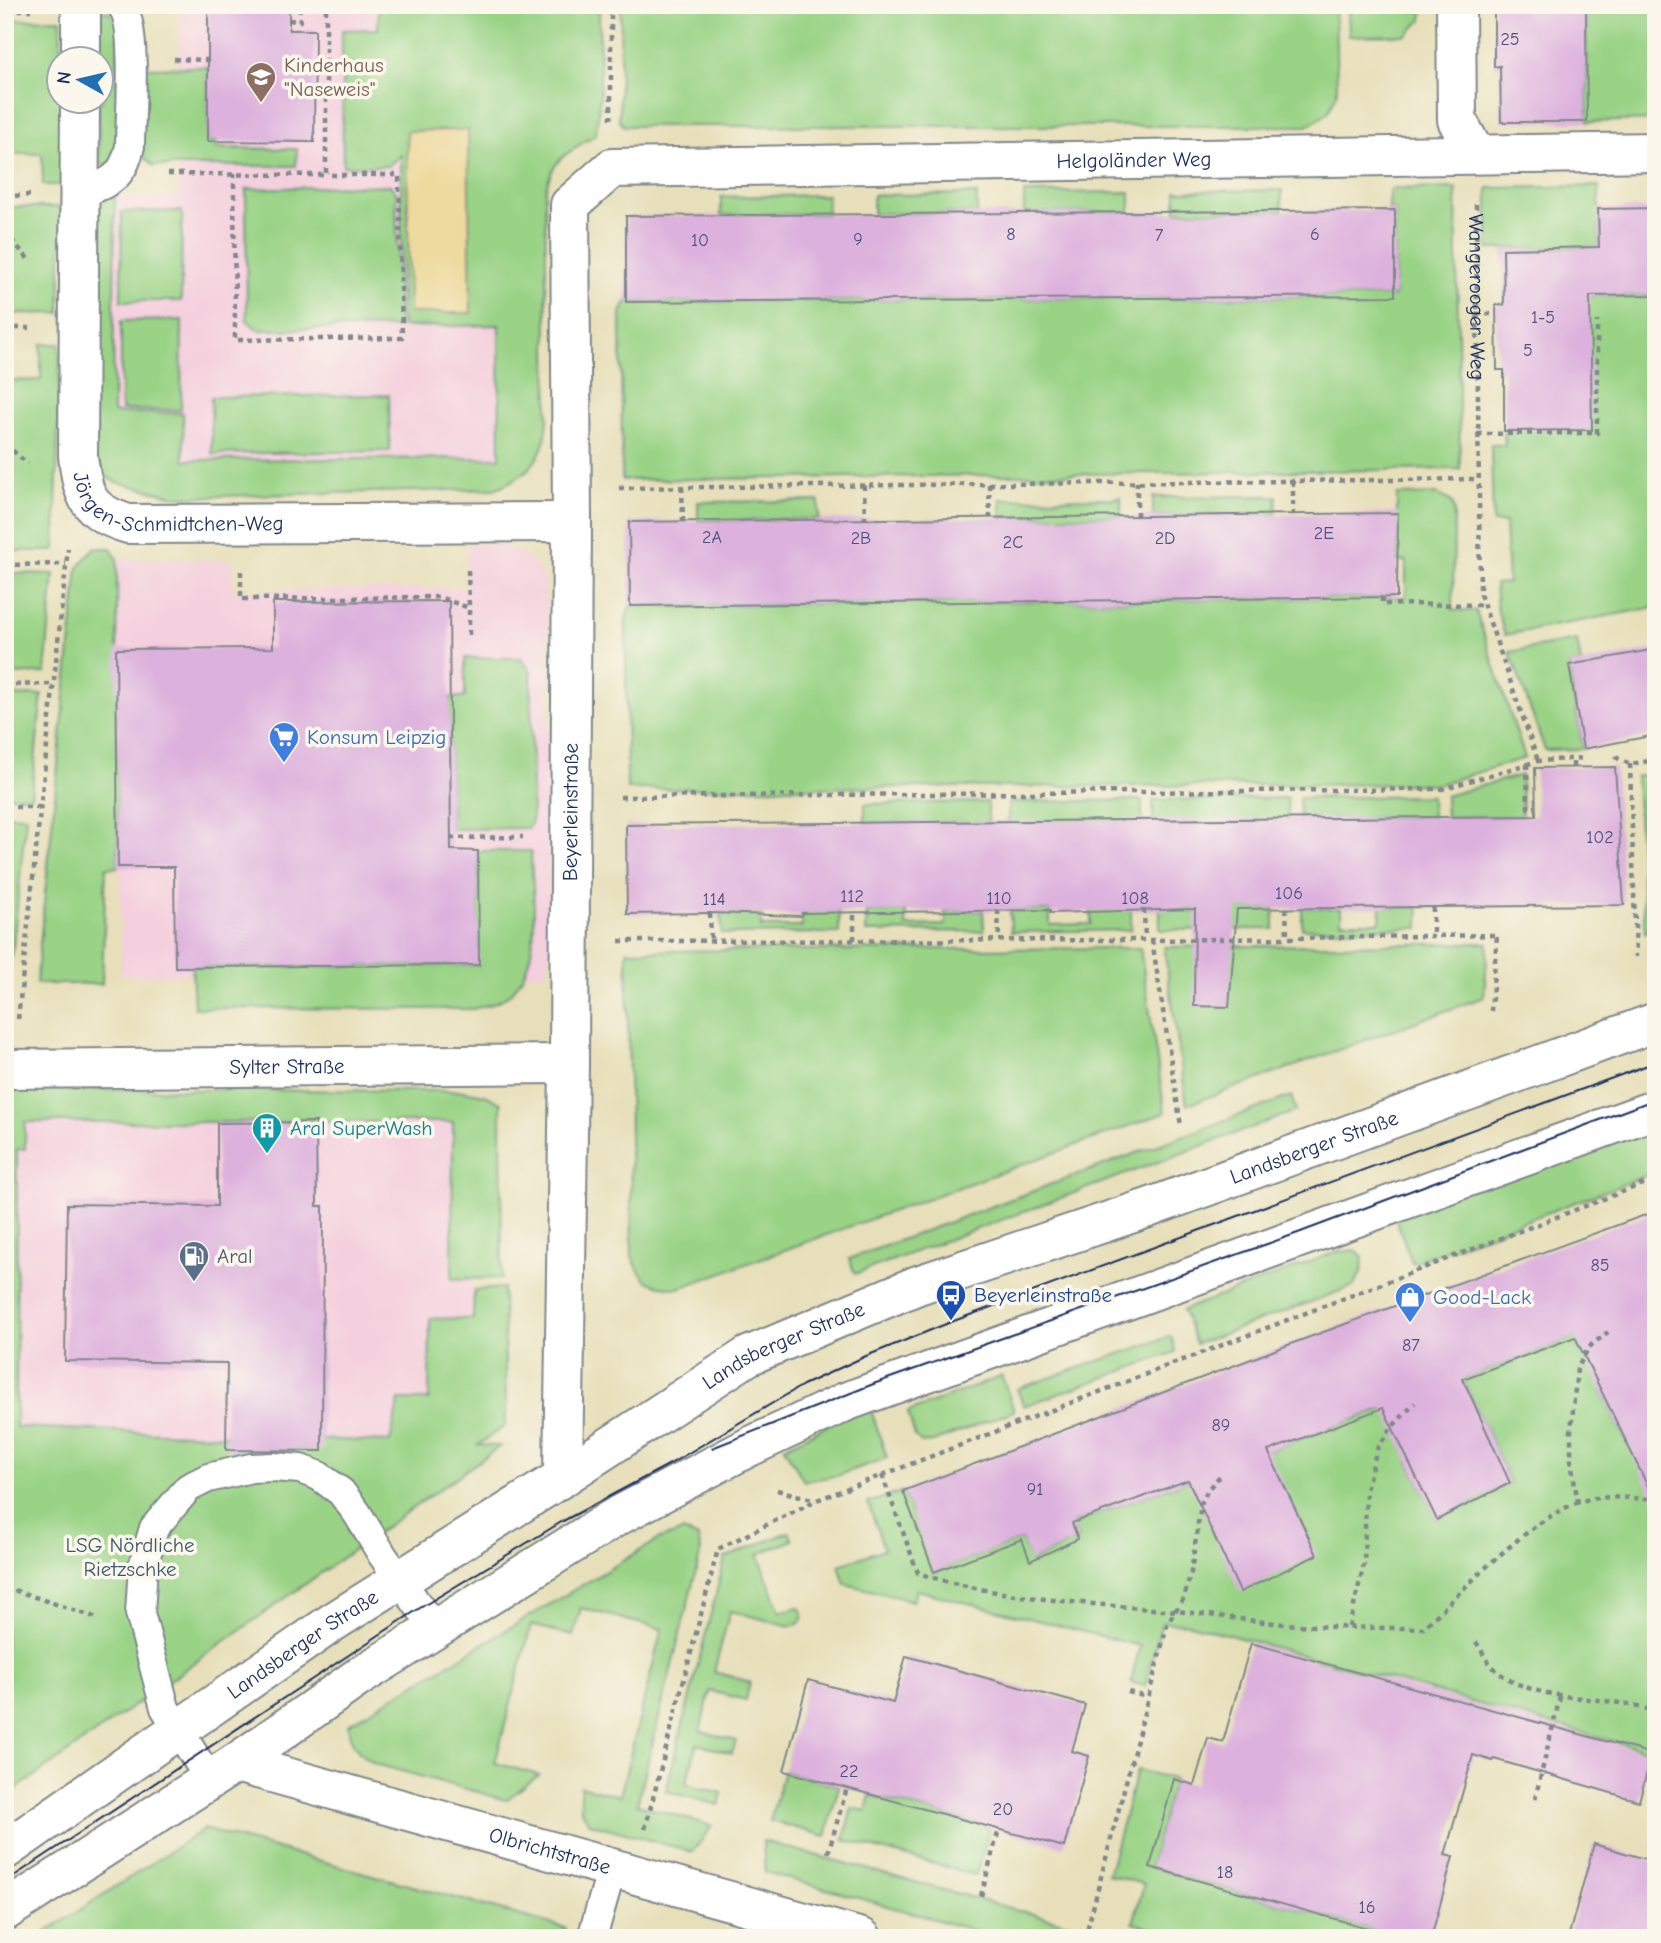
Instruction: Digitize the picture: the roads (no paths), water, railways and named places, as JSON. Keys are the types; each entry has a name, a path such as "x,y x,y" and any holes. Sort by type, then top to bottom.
{"street":[{"path":"80,46 81,5"},
{"path":"1456,5 1457,120 1475,153"},
{"name":"Jörgen-Schmidtchen-Weg","path":"80,116 78,456 82,489 92,506 109,517 128,524 572,522"},
{"name":"Helgoländer Weg","path":"612,168 1656,152"},
{"name":"Beyerleinstraße","path":"563,1478 569,1064 572,522 569,205 612,168"},
{"name":"Landsberger Straße","path":"5,1850 333,1622 563,1478 748,1356 918,1285 1148,1208 1656,1022"},
{"name":"Sylter Straße","path":"9,1069 569,1064"},
{"path":"5,1911 435,1629 614,1518 749,1447 845,1402 1656,1109"},
{"name":"Olbrichtstraße","path":"222,1771 623,1871 862,1938"}],"lane":[{"path":"79,195 114,177 126,164 130,146 131,32 125,8 121,5"},
{"path":"222,1771 178,1730 165,1708 140,1613 143,1566 154,1528 188,1488 208,1478 251,1468 300,1469 319,1476 341,1492 349,1502 435,1629"},
{"path":"592,1938 623,1871"}],"tram line":[{"path":"5,1882 420,1608 563,1521 670,1464 803,1385 951,1322 1656,1062"},
{"path":"712,1448 876,1383 1298,1233 1656,1099"}],"place":[{"name":"Kinderhaus \"Naseweis\"","path":"261,104"},
{"name":"Konsum Leipzig","path":"284,764"},
{"name":"Aral SuperWash","path":"267,1155"},
{"name":"Aral","path":"194,1283"},
{"name":"Beyerleinstraße","path":"951,1322"},
{"name":"Good-Lack","path":"1410,1324"}],"park label":[{"name":"LSG Nördliche Rietzschke","path":"130,1557"}]}
